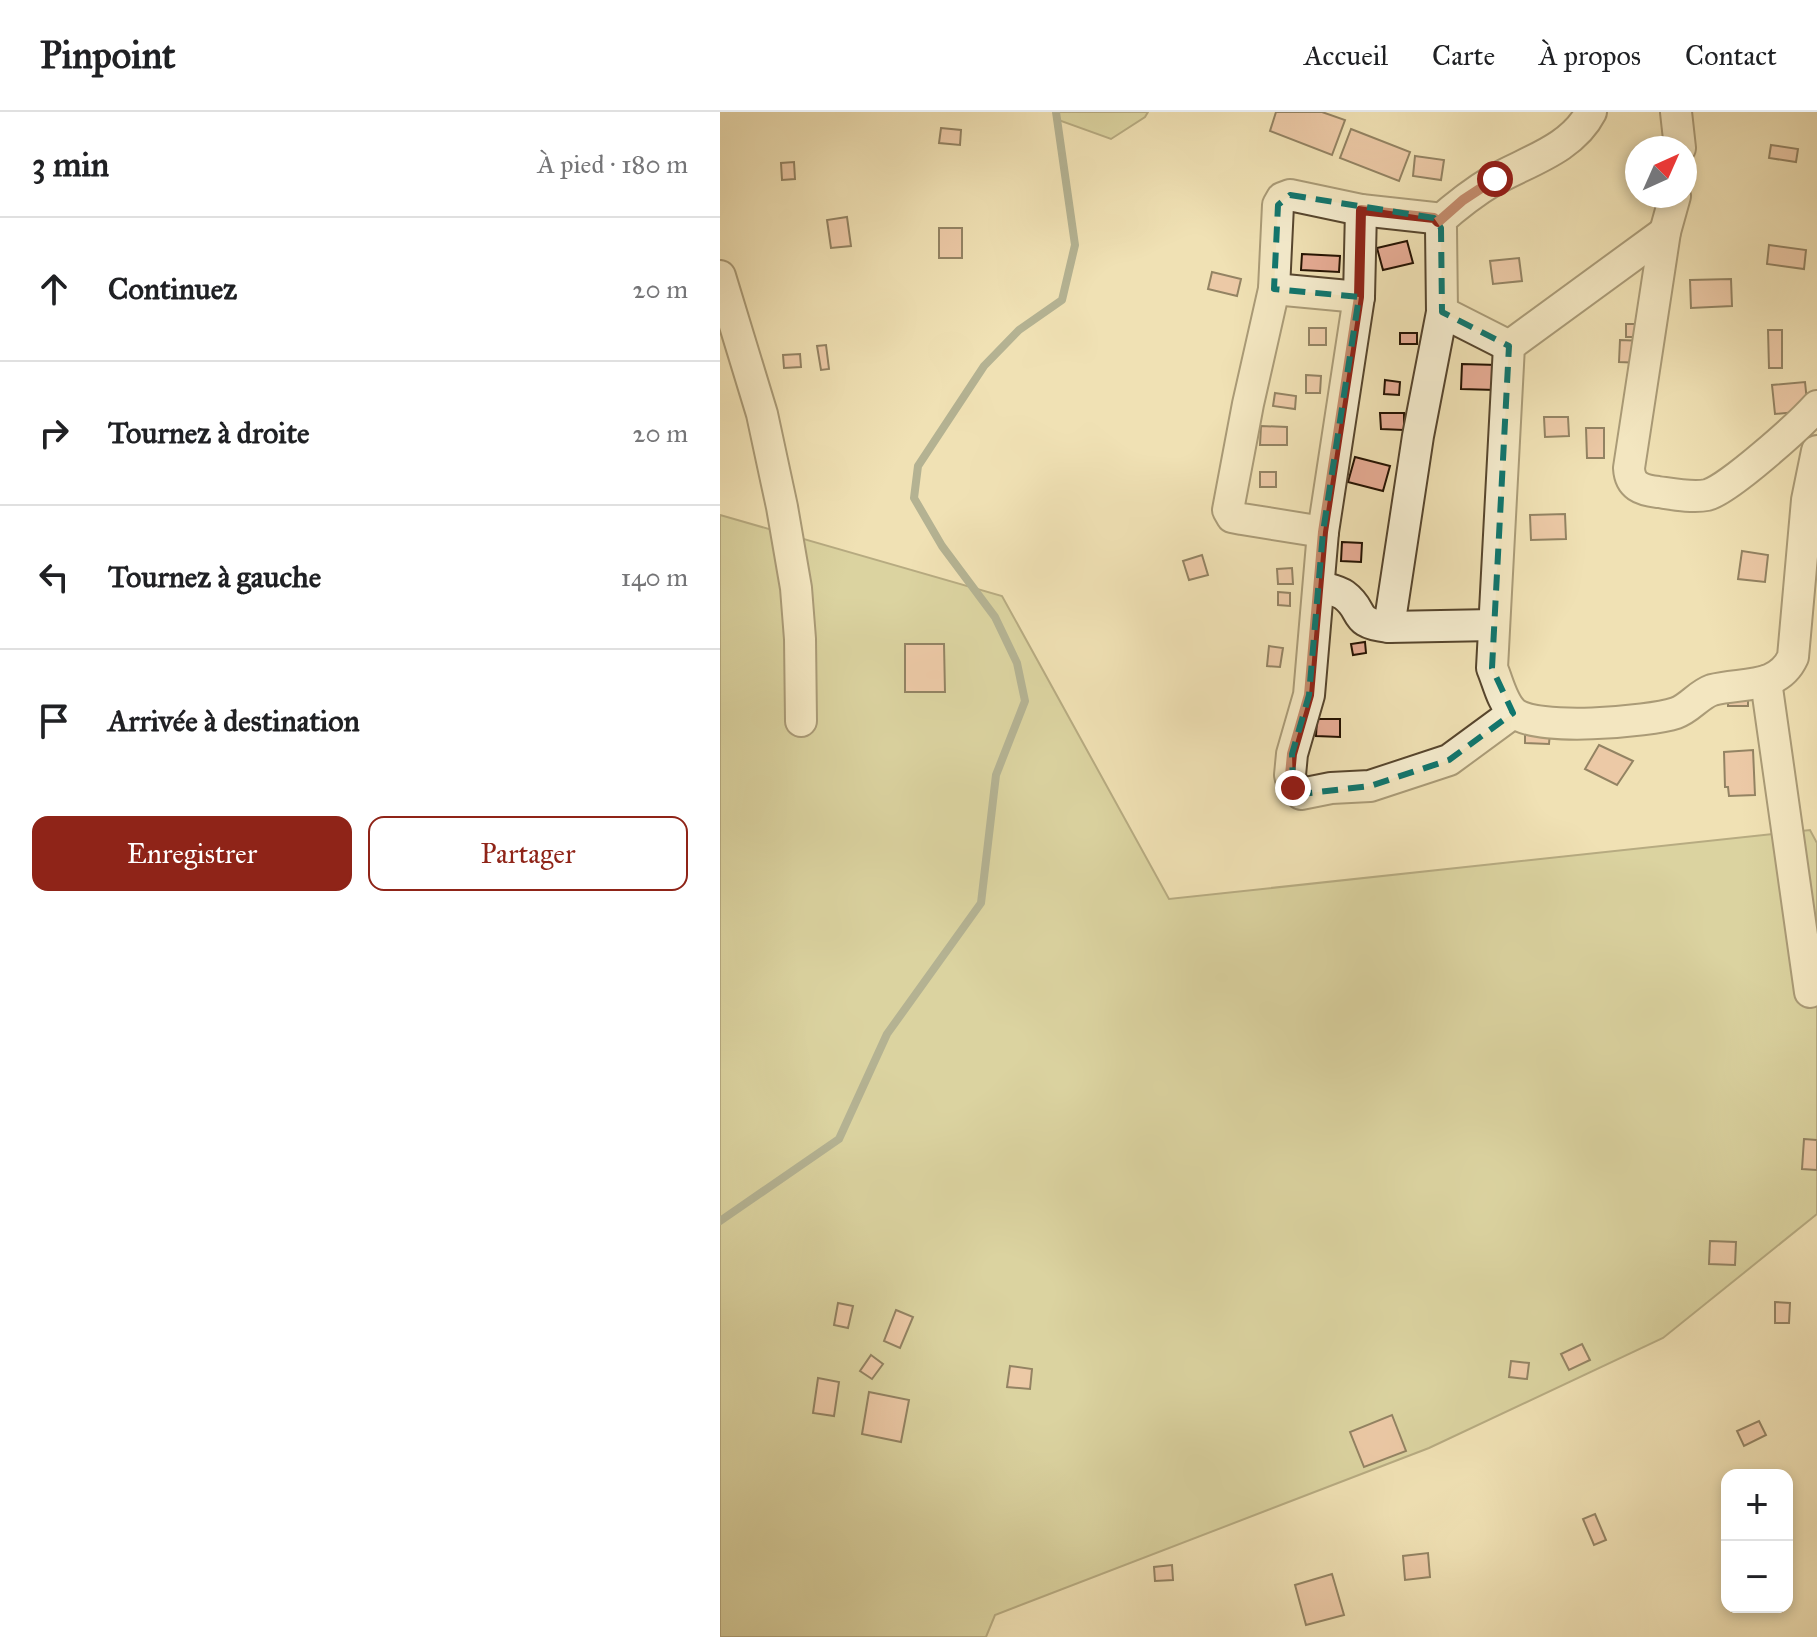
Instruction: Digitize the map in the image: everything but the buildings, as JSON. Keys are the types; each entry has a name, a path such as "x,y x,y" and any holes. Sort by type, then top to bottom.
{"street":[{"path":"1438,222 1463,200 1495,179 1536,160 1573,136 1591,112"},
{"path":"1676,112 1679,136"},
{"path":"1323,532 1232,517 1228,510 1274,289 1278,205 1282,198 1290,195 1361,210 1434,218 1441,228 1442,312 1418,436 1389,627"},
{"path":"1672,208 1665,232 1629,468 1630,480 1637,488 1705,496 1726,487 1817,406"},
{"path":"1361,210 1359,297 1323,532 1309,695 1292,754 1290,775 1293,788 1301,794 1331,788 1370,786 1449,760 1513,713"},
{"path":"1509,346 1665,232"},
{"path":"720,276 762,414 782,507 796,588 801,721"},
{"path":"1274,289 1359,297"},
{"path":"1442,312 1509,346"},
{"path":"1509,346 1492,668 1513,713 1529,720 1589,725 1650,718 1686,709 1697,697 1711,690 1766,681 1788,668 1793,657 1807,500 1817,451"},
{"path":"1319,586 1348,598 1362,620 1372,625 1493,625"},
{"path":"1766,681 1810,992"}],"highlighted area":[{"path":"1290,195 1434,218 1441,228 1442,312 1509,346 1492,668 1513,713 1449,760 1414,773 1370,786 1301,794 1293,788 1292,754 1309,695 1323,532 1359,297 1274,289 1278,205"}],"green space":[{"path":"1054,112 1148,112 1111,139 1061,121"},
{"path":"720,515 1002,596 1169,899 1810,830 1817,843 1817,1214 1663,1338 1429,1448 995,1615 986,1637 720,1637"}],"waterway":[{"path":"720,1221 839,1139 887,1034 981,903 996,775 1025,701 1017,663 995,617 942,546 914,498 918,466 984,366 1019,330 1062,300 1075,245 1056,112"}],"route":[{"path":"1293,788 1290,775 1292,754 1309,695 1323,532 1359,297 1361,210 1434,218 1438,222 1463,200 1495,179"}]}
